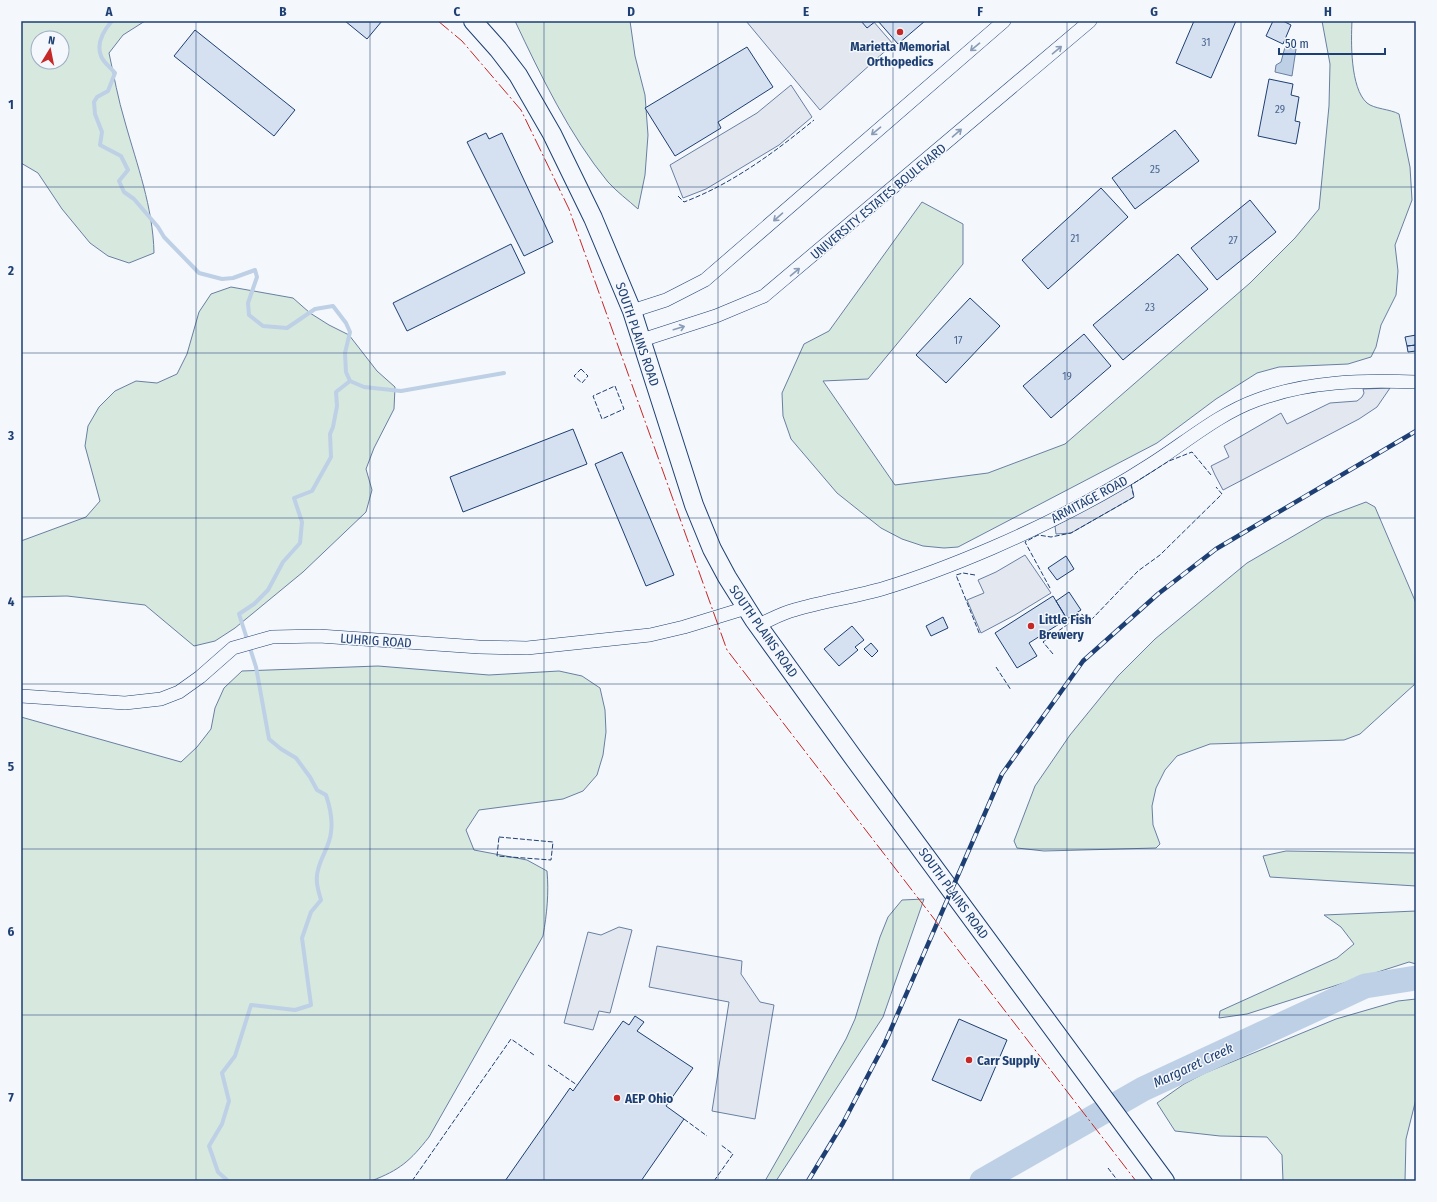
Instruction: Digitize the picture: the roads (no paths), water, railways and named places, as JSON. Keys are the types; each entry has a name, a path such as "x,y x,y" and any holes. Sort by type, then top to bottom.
{"main road":[{"name":"SOUTH PLAINS ROAD","path":"474,21 498,48 518,75 549,128 593,218 632,311 694,505 712,549 746,608 1164,1181"}],"street":[{"path":"632,311 666,300 705,280 1004,21"},
{"name":"UNIVERSITY ESTATES BOULEVARD","path":"642,340 716,316 764,296 1090,21"},
{"name":"ARMITAGE ROAD","path":"758,625 792,610 885,588 958,563 994,547 1103,493 1150,465 1225,415 1255,400 1292,390 1338,382 1376,380 1416,382"},
{"name":"LUHRIG ROAD","path":"21,696 125,703 160,699 179,692 200,677 233,648 272,637 319,636 479,647 528,648 650,635 684,627 746,608"}],"water":[{"path":"1285,47 1296,49 1292,76 1275,72 1276,65 1281,62"}],"waterway":[{"path":"112,21 106,28 99,46 103,60 115,73 108,91 97,97 94,102 95,114 102,132 100,145 121,156 128,170 119,181 124,192 134,199 158,227 164,237 199,273 222,279 233,278 255,270 257,277 248,303 249,315 263,326 287,328 315,309 333,306 346,323 350,332 345,353 346,372 350,381 336,392 337,406 333,427 330,434 331,457 312,491 294,498 302,522 300,543 283,562 268,590 254,604 239,614 256,667 269,739 281,749 296,758 310,777 317,790 326,795 332,822 329,842 319,865 317,874 317,885 321,900 311,912 302,938 311,1005 295,1010 251,1005 235,1056 222,1073 229,1101 222,1124 209,1146 218,1172 228,1181"},
{"path":"350,381 364,387 401,391 504,373"},
{"name":"Margaret Creek","path":"982,1181 1143,1089 1365,986 1416,978"}],"railway":[{"path":"808,1181 843,1123 885,1043 1002,774 1083,661 1158,594 1216,549 1416,431"}],"place":[{"name":"Marietta Memorial Orthopedics","path":"900,32"},
{"name":"Little Fish Brewery","path":"1031,626"},
{"name":"Carr Supply","path":"969,1060"},
{"name":"AEP Ohio","path":"617,1098"}]}
